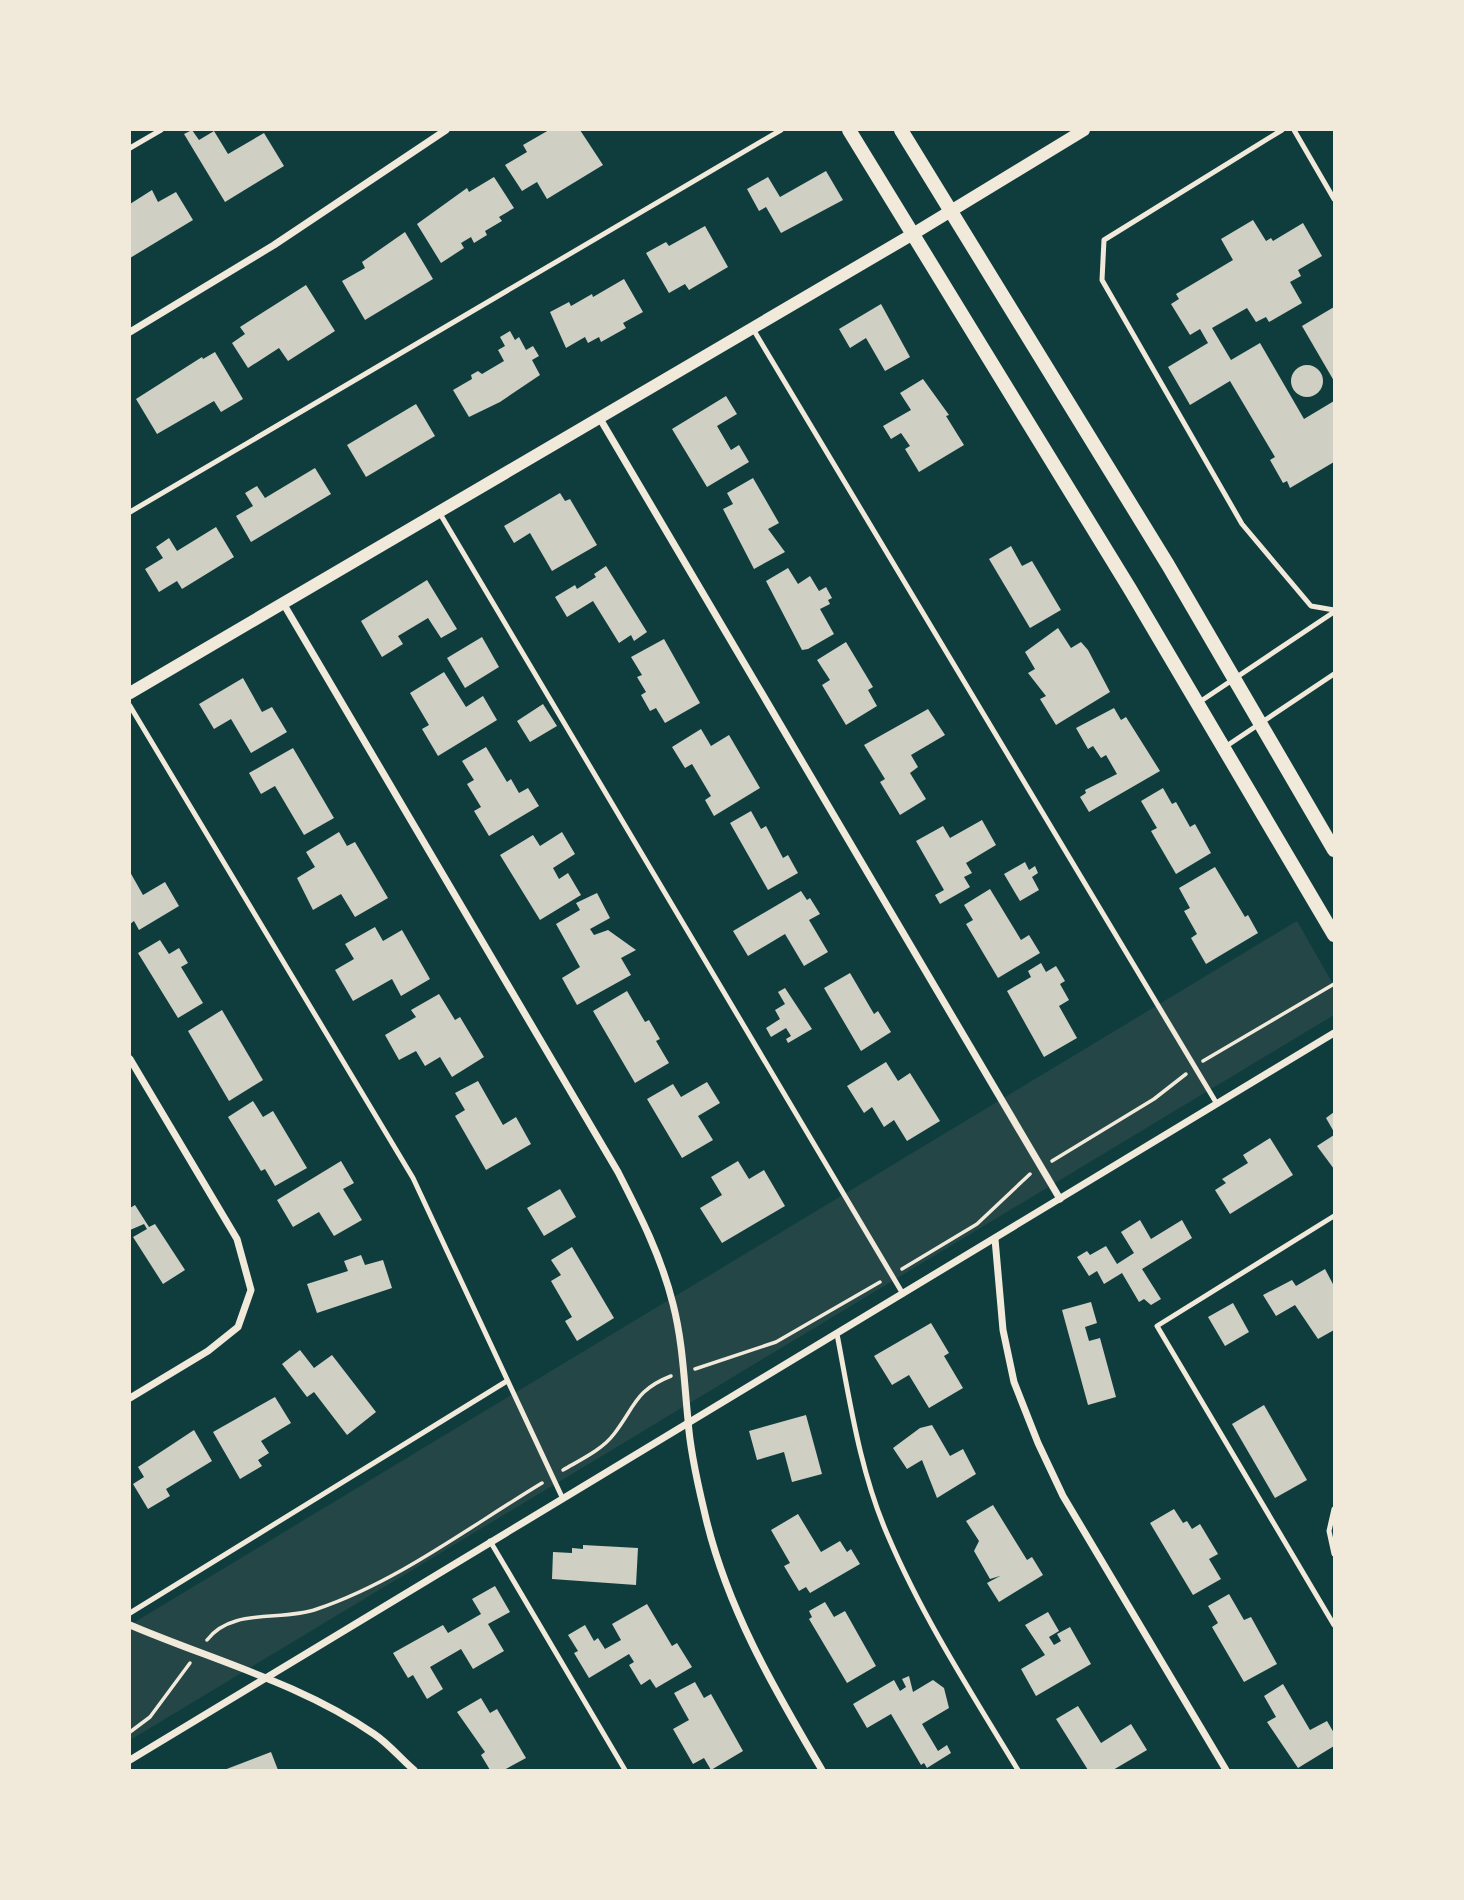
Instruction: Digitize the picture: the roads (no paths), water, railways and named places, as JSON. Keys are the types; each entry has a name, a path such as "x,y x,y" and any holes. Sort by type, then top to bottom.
{"main road":[{"path":"849,130 1225,747 1335,935"},
{"path":"901,130 1168,565 1335,850"}],"street":[{"path":"130,332 274,245 446,130"},
{"path":"130,693 913,234 1084,130"},
{"path":"599,417 1060,1199"},
{"path":"283,603 618,1172 654,1242 673,1305 686,1372 688,1421 704,1510 717,1559 740,1619 770,1682 822,1770"},
{"path":"130,1760 490,1540 1335,1033"},
{"path":"130,1059 237,1239 251,1290 238,1327 208,1351 130,1398"},
{"path":"995,1239 1003,1330 1014,1382 1038,1443 1063,1496 1226,1770"},
{"path":"130,1625 197,1653 267,1677 327,1704 377,1736 414,1770"}],"lane":[{"path":"130,148 161,130"},
{"path":"130,512 781,130"},
{"path":"1282,130 1104,240 1102,280 1242,524 1311,606 1335,611"},
{"path":"1294,130 1335,199"},
{"path":"752,327 1217,1104"},
{"path":"439,512 903,1294"},
{"path":"1198,703 1335,611"},
{"path":"1225,747 1335,674"},
{"path":"130,706 413,1178 562,1497"},
{"path":"1335,1216 1157,1326 1335,1625"},
{"path":"837,1334 860,1454 887,1535 934,1631 1018,1770"},
{"path":"130,1613 508,1381"},
{"path":"1335,1509 1329,1531 1335,1554"},
{"path":"490,1540 625,1770"}]}
